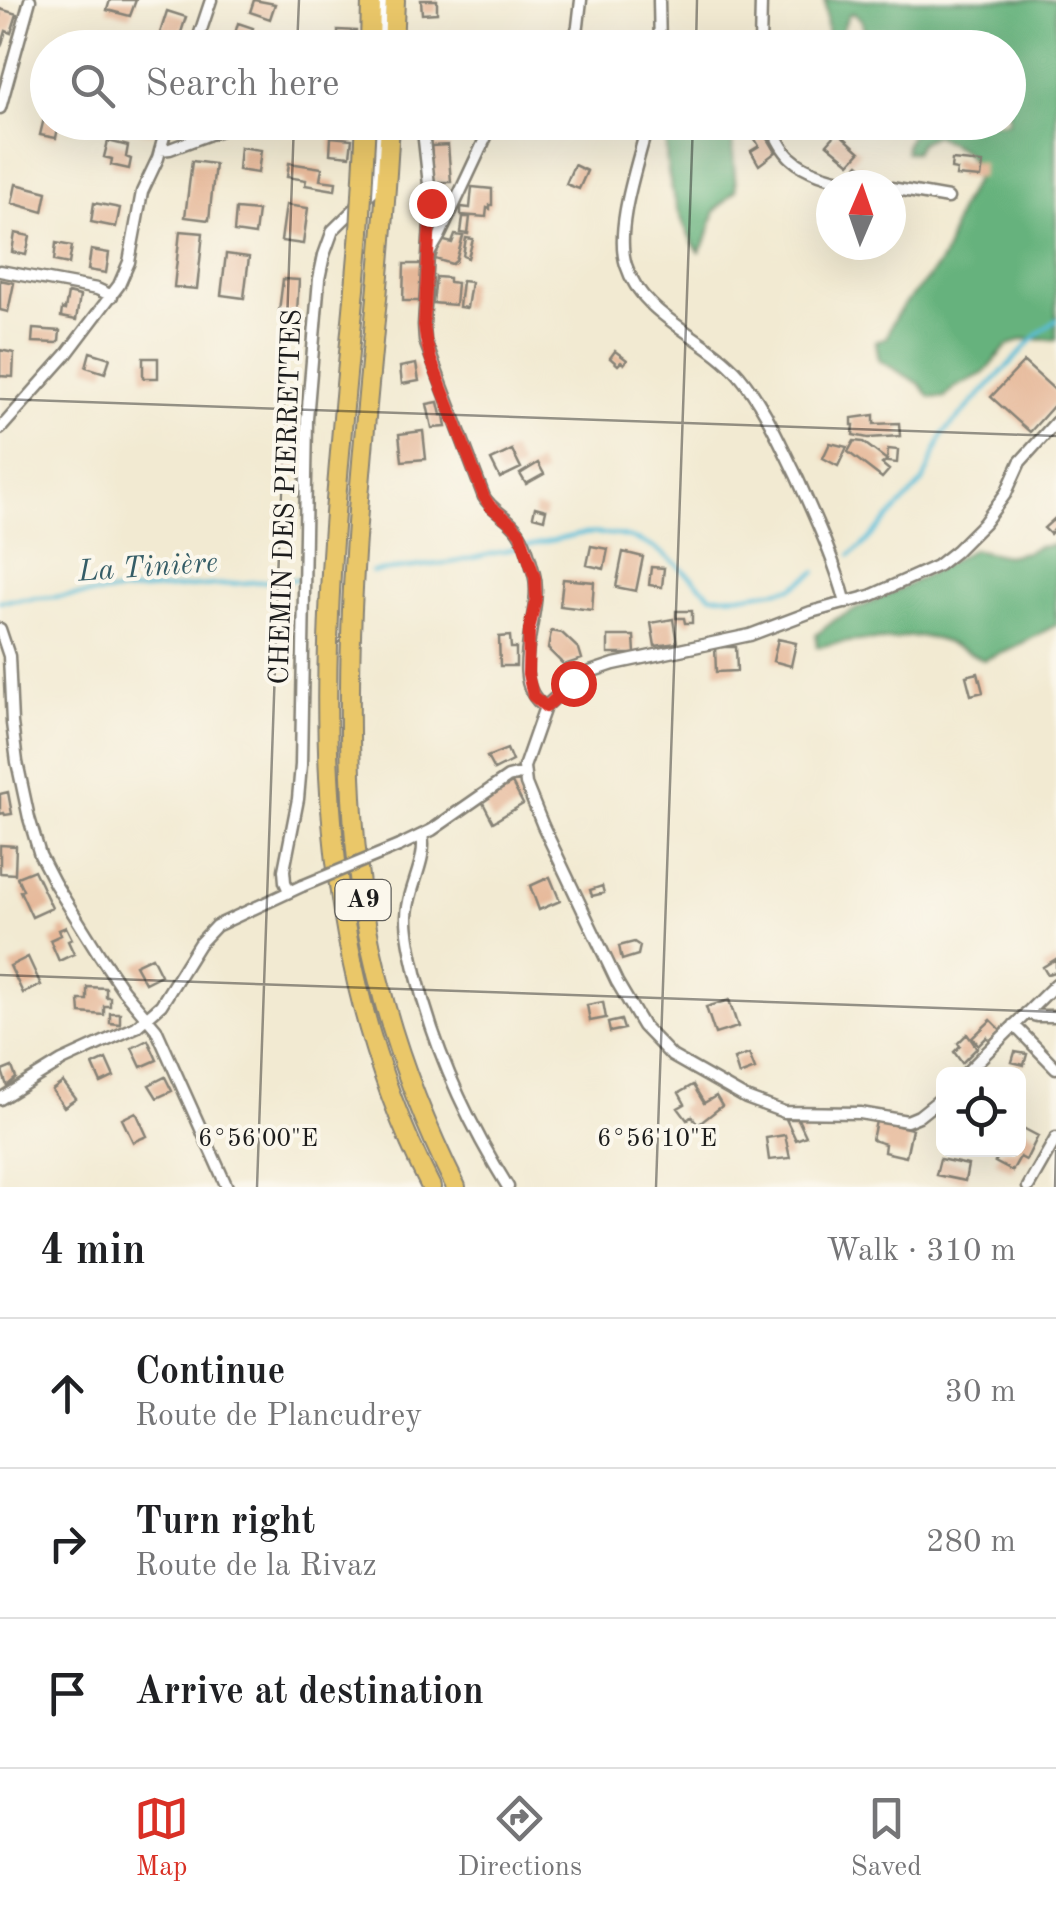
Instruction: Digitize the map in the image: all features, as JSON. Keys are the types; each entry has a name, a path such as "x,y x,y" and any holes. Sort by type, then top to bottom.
{"highway":[{"path":"375,30 382,2"},
{"path":"382,2 389,30"},
{"name":"A9","path":"365,140 329,598 331,815 345,928 364,1012 395,1106 432,1187"},
{"name":"A9","path":"389,140 354,565 350,685 352,812 366,923 386,1004 410,1084 456,1187"}],"street":[{"path":"0,108 30,0"},
{"path":"577,30 582,0"},
{"path":"659,0 660,30"},
{"path":"760,30 761,0"},
{"path":"199,30 206,1"},
{"path":"381,30 382,2"},
{"path":"0,430 66,356 112,296 127,268 142,192 163,140"},
{"path":"160,150 196,140"},
{"name":"CHEMIN DES PIERRETTES","path":"289,891 284,875 301,764 307,419 320,279 334,230 376,188 377,140"},
{"path":"424,140 431,203 424,325 431,360 486,502 512,524 528,555 536,589 529,630 529,686 546,707"},
{"path":"428,256 485,140"},
{"path":"644,140 624,229 624,256 630,276 647,301 713,350 747,386 780,441 836,566 846,603"},
{"path":"780,140 798,163 816,170"},
{"path":"906,191 948,198"},
{"path":"0,271 96,289 112,296"},
{"path":"936,1102 907,1121 853,1113 784,1112 746,1098 672,1056 643,1026 621,990 548,837 524,772 546,707 573,683 599,668 750,635 888,589 923,573 956,551 984,523 1006,493 1020,462 1056,422"},
{"path":"0,629 10,656 17,762 40,855 100,956 162,1038 227,1187"},
{"path":"0,1099 148,1018 216,926 422,836 512,775 524,772"},
{"path":"422,836 424,845 406,914 421,995 458,1096 508,1187"},
{"path":"972,1067 1056,984"},
{"path":"1026,1012 1056,1016"},
{"path":"1014,1025 1056,1068"},
{"path":"1028,1187 1056,1138"}],"green space":[{"path":"825,0 1056,0 1056,340 1023,339 1007,346 984,373 954,388 944,398 930,397 920,384 879,360 876,342 887,337 896,315 941,261 958,212 977,175 966,153 944,140 1026,140 1026,30 864,30 861,19 853,13 848,15 842,30 827,30"},
{"path":"667,140 732,140 736,190 715,211 699,252 684,225 672,189"},
{"path":"908,140 926,140 915,152 906,152"},
{"path":"1056,545 1056,625 1007,651 983,660 946,642 916,637 817,647 816,635 836,619 973,549 1006,556"}],"building":[{"path":"110,0 136,0 130,16 107,10"},
{"path":"254,0 275,4 270,19 250,12"},
{"path":"421,0 437,0 437,13 422,14"},
{"path":"0,9 17,14 1,47"},
{"path":"167,11 186,17 182,30 161,30"},
{"path":"238,23 253,28 252,30 236,30"},
{"path":"331,140 352,140 350,156 330,154"},
{"path":"756,140 769,140 776,152 759,165 751,151 759,146"},
{"path":"831,140 847,140 860,152 850,163 827,144"},
{"path":"108,141 128,146 129,169 111,165 112,159 104,157"},
{"path":"448,145 451,182 434,182 431,146"},
{"path":"240,147 261,150 258,173 238,170"},
{"path":"952,160 983,163 981,178 956,176 957,170 951,169"},
{"path":"192,161 215,164 209,220 185,217"},
{"path":"289,163 322,168 320,180 336,182 335,190 305,185 306,180 287,177"},
{"path":"574,165 587,171 579,189 566,184"},
{"path":"16,184 47,192 43,212 12,203"},
{"path":"472,187 492,189 492,205 487,208 486,217 461,215 461,207 470,208"},
{"path":"94,203 120,208 116,227 91,222"},
{"path":"286,205 308,208 303,244 281,241"},
{"path":"236,209 258,211 255,235 234,232"},
{"path":"463,217 470,217 468,234 461,233"},
{"path":"180,231 203,233 197,289 174,287"},
{"path":"15,233 30,236 26,255 12,252"},
{"path":"455,235 463,236 456,261 452,264 435,259 441,240 452,243"},
{"path":"466,238 473,239 468,258 463,256"},
{"path":"56,243 72,246 69,264 54,261"},
{"path":"91,250 109,253 106,273 88,270"},
{"path":"226,254 249,257 244,298 221,295"},
{"path":"404,264 422,264 421,301 403,301"},
{"path":"436,277 457,283 455,305 433,303"},
{"path":"283,279 299,280 297,312 279,311"},
{"path":"0,280 14,283 8,312 0,310"},
{"path":"462,281 471,282 467,308 459,307"},
{"path":"68,293 80,296 76,320 61,317"},
{"path":"33,329 60,331 59,341 32,342"},
{"path":"0,350 14,353 13,377 0,376"},
{"path":"615,351 627,360 624,364 618,365 610,358"},
{"path":"90,352 110,358 105,373 86,367"},
{"path":"143,358 158,358 158,378 143,378"},
{"path":"1024,362 1056,391 1056,403 1030,432 991,397"},
{"path":"416,364 419,381 402,384 400,367"},
{"path":"438,402 446,427 432,428 427,404"},
{"path":"874,415 874,424 899,423 900,436 853,435 852,418"},
{"path":"423,431 426,459 402,461 399,434"},
{"path":"854,441 863,442 887,460 882,464 889,470 882,478 848,452"},
{"path":"830,443 847,447 838,466 823,458"},
{"path":"888,449 898,450 897,463 887,462"},
{"path":"512,450 521,468 500,478 491,460"},
{"path":"300,451 299,470 280,469 281,452"},
{"path":"538,463 544,474 526,484 520,474"},
{"path":"535,507 546,510 544,519 533,516"},
{"path":"1054,519 1056,528 1050,534 1044,528"},
{"path":"591,546 608,549 604,569 587,565"},
{"path":"623,552 643,557 636,591 616,587"},
{"path":"651,567 664,568 662,587 649,585"},
{"path":"563,579 594,582 592,610 560,606"},
{"path":"676,611 692,611 692,623 676,618"},
{"path":"673,619 677,643 655,646 651,623"},
{"path":"551,631 562,633 579,649 582,659 564,665 548,649"},
{"path":"510,636 511,648 516,648 516,666 500,666 499,637"},
{"path":"608,636 634,636 635,654 608,654"},
{"path":"778,639 796,643 791,666 773,661"},
{"path":"715,647 736,647 737,671 716,672"},
{"path":"978,673 983,692 971,695 966,676"},
{"path":"507,749 512,761 494,770 487,757"},
{"path":"512,783 523,804 493,822 482,801"},
{"path":"8,792 12,814 0,814 0,794"},
{"path":"0,845 16,846 15,874 0,873"},
{"path":"34,870 52,908 32,917 17,877"},
{"path":"550,877 560,901 539,910 530,886"},
{"path":"602,886 604,893 592,896 590,890"},
{"path":"66,927 74,954 59,961 50,940 61,935 59,930"},
{"path":"634,942 640,946 638,955 622,960 619,946"},
{"path":"28,957 41,985 23,993 10,966"},
{"path":"152,957 161,975 145,983 135,965"},
{"path":"1056,959 1056,972 1047,974 1043,967"},
{"path":"87,987 106,988 110,1006 104,1006 104,1015 80,1013 79,1000 87,1000"},
{"path":"729,1000 738,1027 715,1034 706,1007"},
{"path":"603,1002 606,1018 590,1021 587,1005"},
{"path":"110,1013 120,1013 120,1024 110,1023"},
{"path":"621,1020 624,1029 610,1032 608,1023"},
{"path":"991,1020 1001,1030 979,1045 972,1038"},
{"path":"967,1034 977,1048 962,1063 954,1052"},
{"path":"148,1040 157,1060 141,1067 132,1048"},
{"path":"1015,1052 1027,1054 1024,1065 1012,1062"},
{"path":"749,1054 755,1069 739,1075 734,1059"},
{"path":"106,1059 114,1077 101,1083 93,1065"},
{"path":"12,1067 16,1078 7,1086 2,1071"},
{"path":"165,1077 172,1091 157,1098 149,1085"},
{"path":"63,1082 76,1099 64,1107 52,1090"},
{"path":"693,1085 704,1103 716,1096 722,1106 698,1125 692,1116 687,1120 678,1108 685,1104 679,1093"},
{"path":"136,1112 147,1136 133,1142 122,1119"},
{"path":"786,1119 798,1119 806,1136 796,1140"},
{"path":"876,1121 912,1129 906,1157 884,1152 885,1144 872,1140"},
{"path":"1026,1130 1038,1136 1026,1160 1020,1157 1026,1157"},
{"path":"785,1135 790,1158 769,1160 766,1138"},
{"path":"998,1157 1020,1157 1012,1171 995,1162"},
{"path":"940,1159 968,1165 965,1181 936,1175"}],"waterway":[{"name":"La Tinière","path":"850,555 923,482 943,434 1056,320"},
{"name":"La Tinière","path":"372,572 455,562 581,534 623,536 654,548 712,596 792,588 816,572"},
{"name":"La Tinière","path":"0,601 298,579"}],"route":[{"path":"431,203 424,325 429,353 486,502 520,533 535,578 536,598 529,630 531,693 546,707 573,683"}]}
